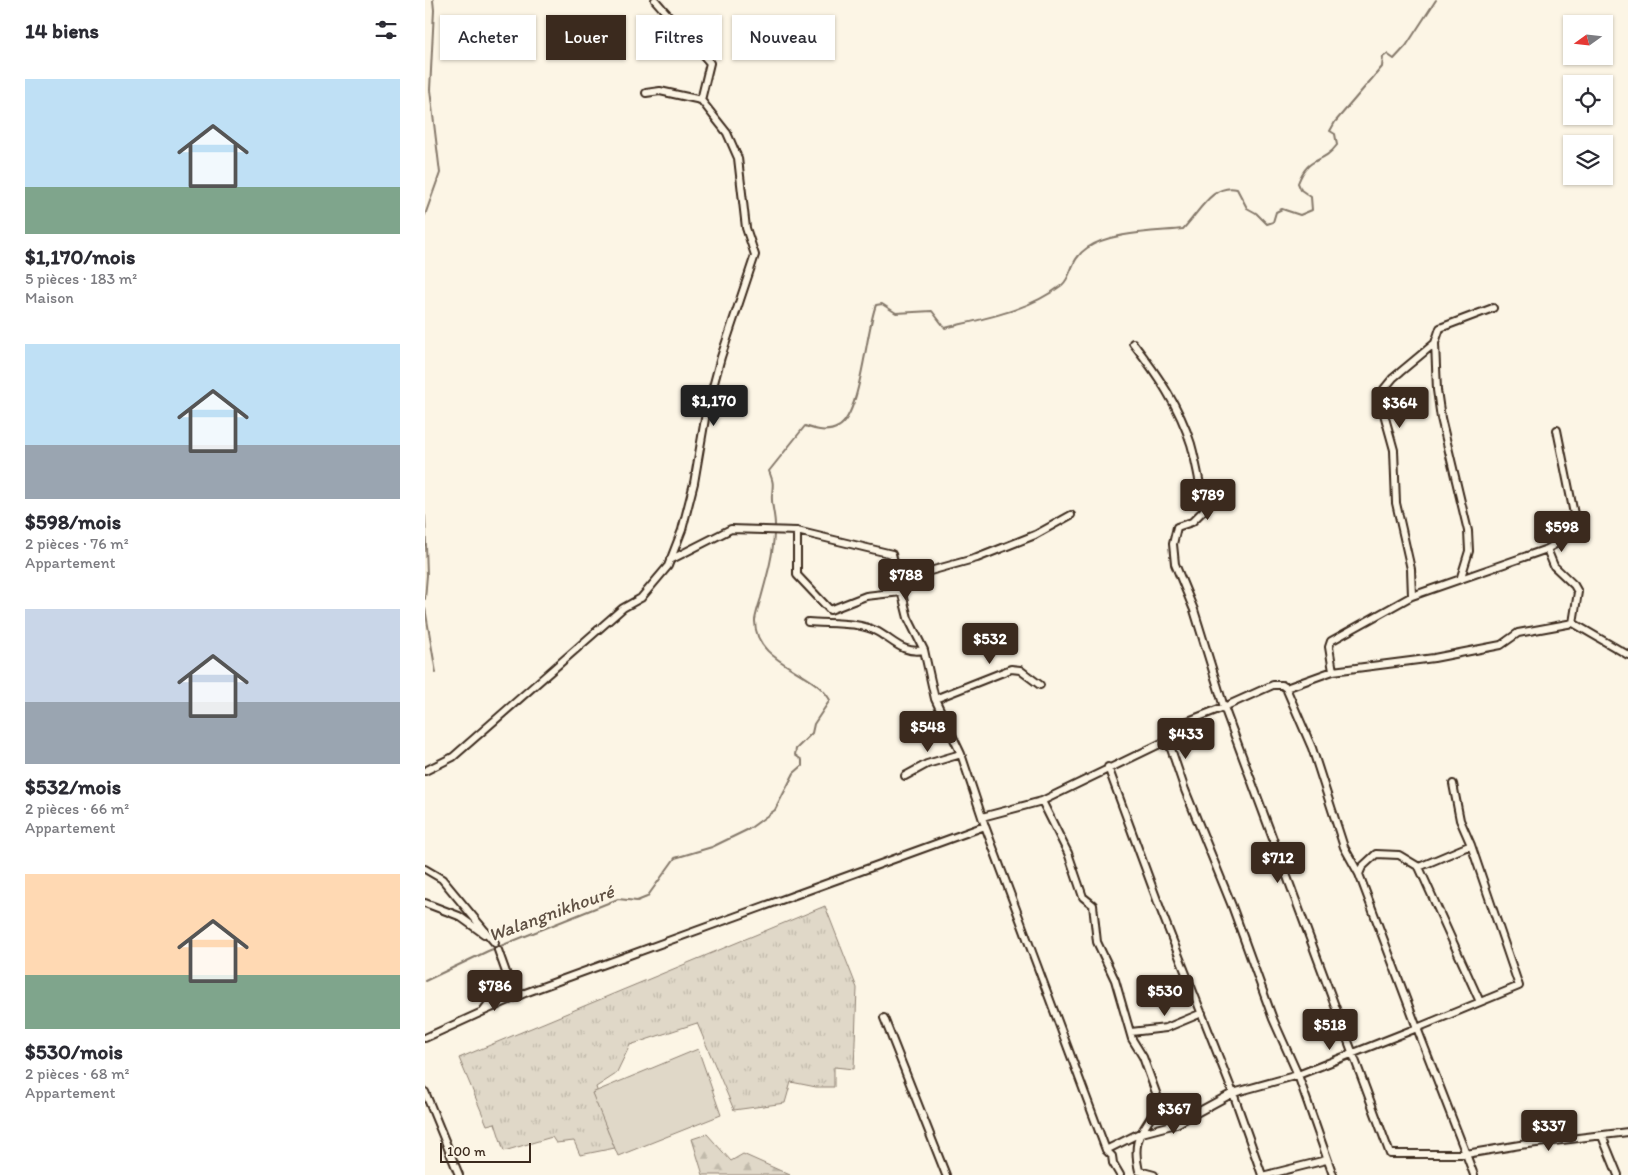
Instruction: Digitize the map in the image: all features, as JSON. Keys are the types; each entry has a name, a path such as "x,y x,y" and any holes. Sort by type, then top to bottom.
{"street":[{"path":"655,0 711,63 701,100"},
{"path":"425,771 453,758 623,608 641,598 670,560 683,530 694,483 706,413 721,357 755,255 746,228 738,158 727,132 701,100 660,91 645,93"},
{"path":"1461,577 1469,551 1468,531 1441,418 1437,390 1435,343 1440,328 1493,308"},
{"path":"1133,343 1161,380 1174,403 1191,444 1205,508 1192,522 1177,526 1173,544 1175,564 1194,610 1224,707 1390,1154 1466,1154 1520,1144 1628,1132"},
{"path":"1412,596 1411,569 1395,503 1394,450 1384,414 1385,388 1393,378 1435,343"},
{"path":"1333,671 1329,647 1331,641 1412,596 1461,577 1547,549 1568,537 1574,528 1574,514 1557,430"},
{"path":"797,531 797,575 830,610 866,596 901,592 921,575 977,558 1035,535 1071,515"},
{"path":"670,560 731,529 797,531 892,554 908,618 924,650 935,699 961,754 985,826 1106,1150 1113,1156 1113,1164 1121,1175"},
{"path":"1547,549 1554,566 1574,585 1578,592 1573,623"},
{"path":"808,622 854,625 876,631 904,650 924,650"},
{"path":"1286,688 1333,671 1434,658 1501,645 1518,633 1573,623 1628,654"},
{"path":"935,699 1011,669 1020,670 1039,685"},
{"path":"982,817 1042,800 1168,740 1177,726 1273,685 1281,685 1286,688 1312,748 1344,847 1359,874 1474,1175"},
{"path":"1168,740 1185,790 1232,906 1273,1019 1298,1075 1333,1175"},
{"path":"905,776 927,764 961,754"},
{"path":"1108,767 1233,1093 1262,1175"},
{"path":"1106,1150 1138,1134 1176,1124 1233,1093 1298,1075 1519,986 1471,845 1459,820 1453,784"},
{"path":"1042,800 1068,853 1083,896 1093,905 1097,942 1115,980 1131,1032 1143,1057 1159,1101 1138,1134 1136,1157 1139,1171 1154,1175"},
{"path":"425,1038 534,990 985,826"},
{"path":"1419,867 1471,845"},
{"path":"1359,874 1362,867 1376,854 1399,855 1419,867 1480,1002"},
{"path":"425,869 442,880 495,943 459,916 425,903"},
{"path":"482,1012 508,978 498,950"},
{"path":"1131,1032 1166,1028 1201,1013"},
{"path":"884,1018 946,1175"},
{"path":"425,1092 459,1175"},
{"path":"1602,1136 1618,1175"},
{"path":"1266,1175 1327,1160"}],"green space":[{"path":"825,906 857,988 854,1069 834,1067 834,1087 816,1087 791,1082 785,1103 734,1110 697,1023 630,1045 616,1074 596,1087 615,1148 580,1155 574,1141 556,1143 552,1137 504,1151 495,1123 487,1125 459,1058"},
{"path":"698,1049 721,1115 618,1156 592,1093"},
{"path":"707,1134 731,1161 743,1154 790,1175 703,1175 692,1139"}],"waterway":[{"path":"425,215 440,173 430,90 433,0"},
{"name":"Walangnikhouré","path":"775,525 772,498 773,483 769,471 805,426 817,430 830,430 838,427 846,420 852,407 862,371 876,305 882,304 896,313 932,311 945,328 991,317 1035,301 1062,285 1068,277 1077,257 1087,248 1120,236 1183,229 1213,195 1220,190 1228,188 1237,189 1247,208 1256,213 1267,224 1273,222 1276,212 1282,209 1300,215 1312,210 1311,197 1301,190 1298,183 1302,174 1306,168 1326,156 1337,145 1335,134 1330,131 1335,122 1382,67 1383,57 1387,54 1394,59 1406,46 1436,0"},
{"path":"425,516 427,575 425,599"},
{"name":"Walangnikhouré","path":"425,981 488,951 618,899 637,901 647,897 675,858 712,847 749,829 775,810 794,773 802,766 802,760 795,755 796,749 812,733 814,724 830,700 811,681 774,657 764,647 757,635 755,620 769,566 774,534"},
{"path":"425,608 436,673"}]}
